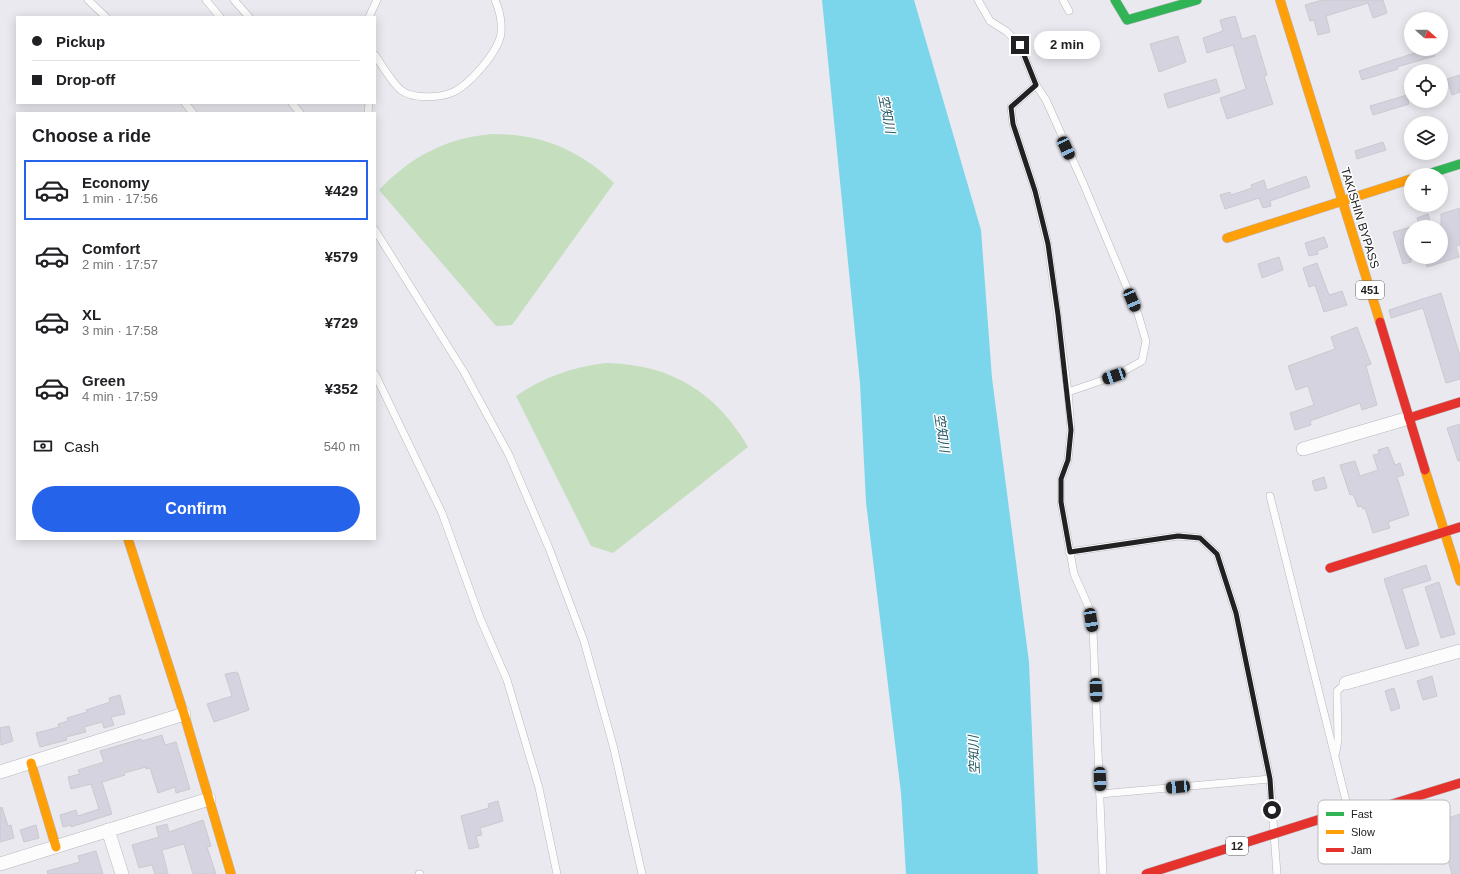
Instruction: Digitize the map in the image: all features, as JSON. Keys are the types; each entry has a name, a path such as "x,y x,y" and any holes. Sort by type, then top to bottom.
{"main road":[{"path":"1115,0 1127,20 1197,0"},
{"name":"TAKISHIN BYPASS","path":"1280,0 1460,581"},
{"path":"1447,168 1460,164"},
{"path":"1227,238 1404,181"},
{"path":"1409,418 1460,402"},
{"path":"1330,568 1460,528"},
{"path":"128,540 184,714 231,874"},
{"path":"31,762 56,847"},
{"name":"12","path":"1405,800 1460,783"},
{"name":"12","path":"1146,874 1318,820"},
{"name":"12","path":"1264,850 1286,843"}],"street":[{"path":"1303,450 1409,418"},
{"path":"1346,682 1460,651"},
{"path":"0,772 184,714"},
{"path":"0,864 209,799"},
{"path":"108,830 122,874"}],"lane":[{"path":"88,0 105,16"},
{"path":"206,0 219,16"},
{"path":"369,16 377,0"},
{"path":"376,57 401,90 421,98 452,93 474,77 492,54 501,34 500,12 495,0"},
{"path":"978,0 990,20 1006,31 1020,45 1036,85 1046,100 1084,186 1138,314 1146,341 1142,361 1114,376 1068,392"},
{"path":"1063,0 1069,11"},
{"path":"236,1 248,16"},
{"path":"1036,85 1011,107 1013,124 1035,191 1048,244 1068,392 1071,430 1068,460 1061,479 1061,502 1074,574 1090,610 1093,630 1103,874"},
{"path":"186,104 192,112"},
{"path":"293,104 299,112"},
{"path":"376,232 464,372 509,455 550,548 584,641 614,749 642,874"},
{"path":"376,376 442,513 480,618 507,680 539,788 557,874"},
{"path":"1270,496 1346,800"},
{"path":"1070,552 1178,536 1200,538 1217,554 1236,613 1270,779 1277,874"},
{"path":"1335,756 1338,740 1337,691 1346,682"},
{"path":"1100,794 1270,779"}],"green space":[{"path":"492,134 527,137 558,146 587,161 614,183 512,325 496,326 379,190 403,168 430,151 459,140"},
{"path":"606,363 651,369 671,376 689,385 706,397 721,411 748,447 613,553 591,546 516,396 548,378 570,370"}],"water":[{"name":"空知川","path":"822,0 914,0 981,230 992,378 1029,662 1038,874 906,874 901,793 866,502 860,383"}],"building":[{"path":"1322,0 1383,0 1387,13 1373,18 1368,3 1326,16 1330,32 1318,35 1314,20 1310,21 1305,5"},
{"path":"1235,16 1242,39 1255,35 1267,75 1264,76 1273,104 1227,119 1220,98 1246,89 1233,45 1207,53 1203,38 1223,31 1220,20"},
{"path":"1178,36 1186,62 1159,72 1150,44"},
{"path":"1405,56 1435,56 1404,64 1397,67 1398,69 1362,80 1359,71"},
{"path":"1460,75 1460,92 1452,95 1448,79"},
{"path":"1216,79 1220,92 1168,108 1164,94"},
{"path":"1404,96 1404,106 1373,115 1370,106"},
{"path":"1383,142 1386,150 1357,159 1355,151"},
{"path":"1306,176 1310,187 1270,201 1271,206 1263,208 1259,198 1225,209 1220,195 1230,192 1231,195 1252,188 1251,185 1264,180 1267,190"},
{"path":"1460,208 1460,245 1456,246 1459,257 1448,260 1448,220 1441,220 1441,214"},
{"path":"1428,214 1430,220 1418,220 1417,218"},
{"path":"1404,229 1404,264 1403,264 1393,232"},
{"path":"1324,237 1328,247 1317,251 1318,254 1309,256 1305,243"},
{"path":"1279,257 1283,270 1262,278 1258,264"},
{"path":"1317,263 1329,295 1342,291 1347,305 1324,312 1315,285 1309,287 1303,268"},
{"path":"1426,264 1437,264 1427,267"},
{"path":"1441,293 1460,356 1460,379 1446,383 1423,308 1391,318 1389,310"},
{"path":"1357,327 1371,364 1366,366 1377,405 1362,410 1360,403 1310,421 1311,425 1295,430 1290,413 1314,405 1308,386 1296,390 1288,366 1335,349 1331,337"},
{"path":"1460,424 1460,461 1458,461 1447,428"},
{"path":"1388,447 1395,465 1400,463 1404,475 1397,477 1409,515 1388,522 1390,528 1373,533 1365,508 1363,509 1362,506 1358,507 1353,494 1350,495 1340,465 1355,461 1360,476 1378,470 1373,455 1379,454 1378,450"},
{"path":"1324,477 1327,488 1315,491 1312,481"},
{"path":"1426,565 1431,580 1402,589 1419,645 1406,649 1384,579"},
{"path":"1439,582 1455,634 1441,638 1425,587"},
{"path":"238,673 249,710 214,722 207,704 232,696 225,674"},
{"path":"1432,676 1437,696 1423,700 1417,681"},
{"path":"1394,688 1400,708 1391,711 1385,691"},
{"path":"120,695 125,714 111,717 114,725 104,728 102,722 84,727 86,732 66,737 67,740 40,747 36,733 59,727 58,724 68,721 67,718 87,712 86,710 110,702 109,698"},
{"path":"9,726 13,741 1,745 0,728"},
{"path":"162,735 165,745 176,742 190,789 176,793 175,787 158,793 150,768 146,769 146,767 124,773 125,775 102,782 112,814 71,827 71,825 63,827 60,815 76,810 78,816 99,809 91,784 71,789 68,777 80,774 78,770 104,762 100,751 141,739 142,741"},
{"path":"498,801 503,821 480,828 482,835 476,836 479,847 469,849 461,816 489,808 488,804"},
{"path":"2,807 8,826 11,825 14,838 0,842 0,808"},
{"path":"1460,814 1460,874 1452,874 1449,864 1450,817"},
{"path":"203,820 211,846 207,847 216,874 193,874 184,844 162,850 168,874 155,874 152,865 139,868 132,845 159,837 156,827 167,824 169,832"},
{"path":"36,825 39,838 24,842 20,830"},
{"path":"96,851 103,874 48,874 47,871 80,862 78,856"}],"traffic: fast":[{"path":"1115,0 1127,20 1197,0"},
{"path":"1447,168 1460,164"}],"traffic: slow":[{"path":"1280,0 1380,322"},
{"path":"1227,238 1404,181"},
{"path":"1425,470 1460,581"},
{"path":"128,540 184,714 231,874"},
{"path":"31,763 56,847"}],"traffic: jam":[{"path":"1380,322 1425,470"},
{"path":"1409,418 1460,402"},
{"path":"1330,568 1460,527"},
{"path":"1405,800 1460,783"},
{"path":"1146,874 1318,820"}],"route":[{"path":"1020,45 1036,85 1011,107 1013,124 1035,191 1048,244 1058,315 1068,392 1071,430 1068,460 1061,479 1061,502 1070,552 1178,536 1200,538 1217,554 1236,613 1270,779 1272,810"}]}
